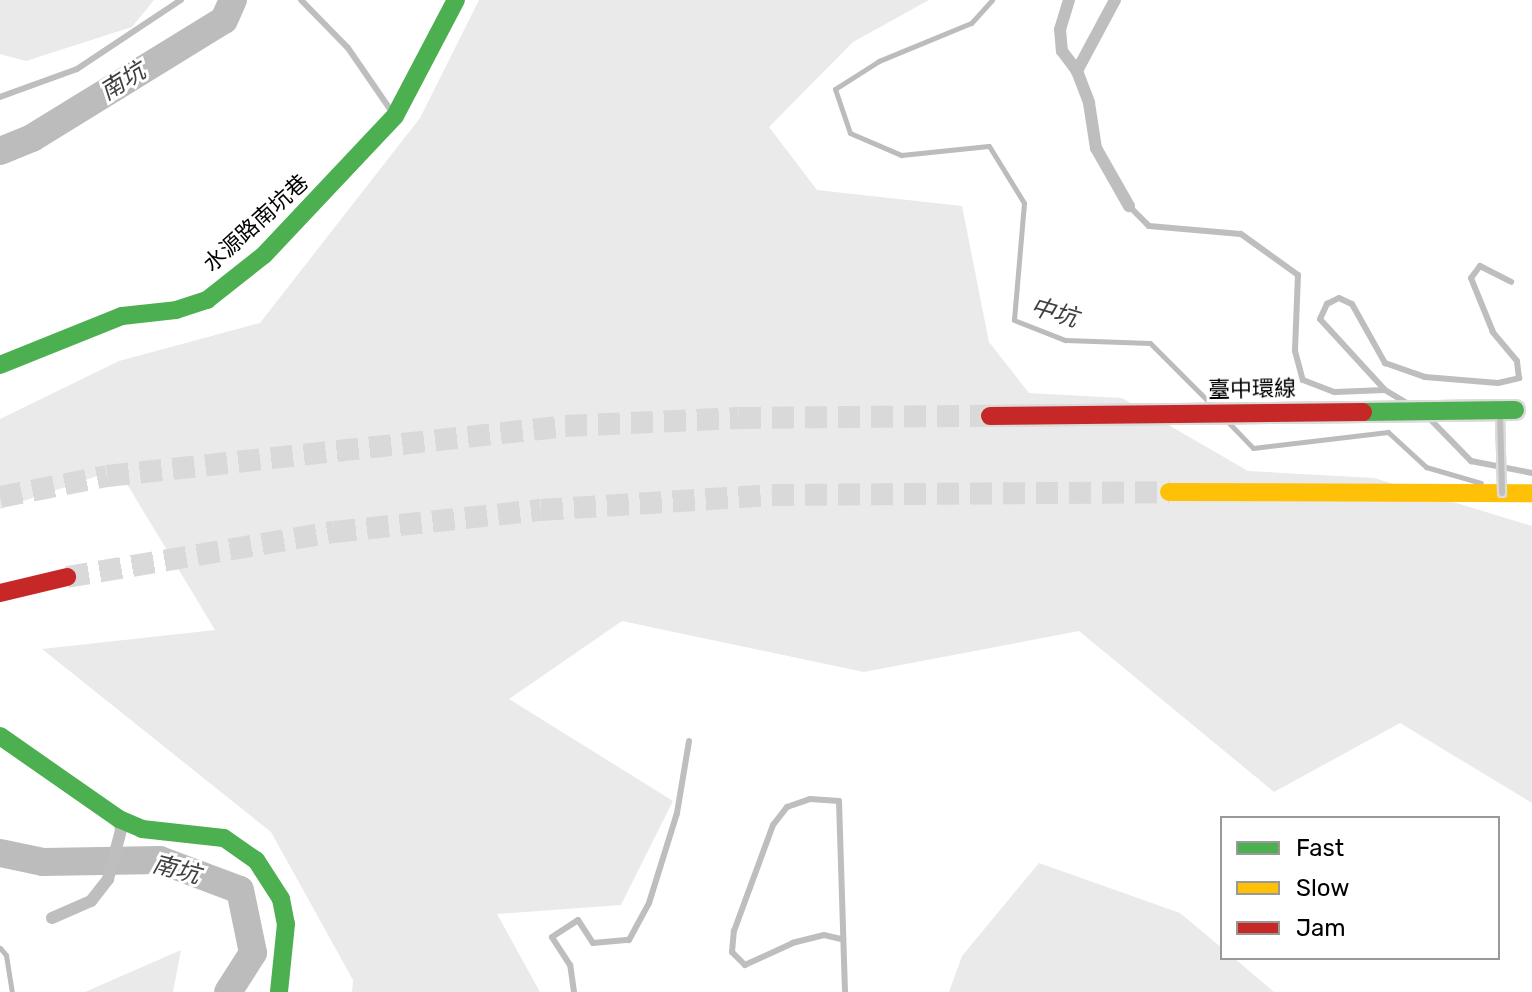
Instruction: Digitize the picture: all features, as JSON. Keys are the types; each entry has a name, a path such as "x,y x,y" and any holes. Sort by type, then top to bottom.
{"main road":[{"name":"水源路南坑巷","path":"0,365 122,316 176,310 207,300 264,255 395,116 456,0"},
{"name":"臺中環線","path":"990,416 1507,410"},
{"path":"1169,492 1532,493"},
{"path":"0,593 67,577"},
{"path":"0,736 120,824 224,838 256,860 281,899 286,924 279,992"}],"street":[{"path":"1069,0 1060,29 1062,51 1077,71 1089,103 1096,148 1129,206"},
{"path":"1077,71 1115,0"},
{"path":"52,918 91,901 108,879 120,824"}],"lane":[{"path":"0,97 77,69 181,0"},
{"path":"301,0 348,48 395,116"},
{"path":"1129,206 1149,226 1241,234 1298,275 1295,351 1303,380 1335,392 1385,390"},
{"path":"1511,282 1480,266 1471,278 1493,332 1517,361 1519,378 1498,383 1425,377 1385,363 1352,304 1339,298 1327,304 1320,319 1385,390 1426,415 1471,461 1532,473"},
{"path":"1502,493 1507,410"},
{"path":"574,992 570,965 552,937 578,920 593,943 629,940 649,903 677,813 689,741"},
{"path":"841,939 824,935 793,943 745,965 732,952 734,931 773,825 787,807 810,799 839,801 845,992"}],"shaded area":[{"path":"0,0 154,0 132,27 26,61 0,54"},
{"path":"479,0 929,0 853,42 769,127 817,190 962,206 989,342 1029,393 1122,398 1248,471 1374,478 1532,526 1532,803 1400,723 1274,792 1079,631 864,672 622,621 509,699 673,801 621,905 497,914 540,992 352,992 353,980 271,832 42,649 215,630 118,469 0,509 0,419 119,361 260,323 420,118"},
{"path":"1039,863 1180,913 1220,946 1220,960 1236,960 1274,992 949,992 962,956"},
{"path":"181,950 173,992 85,992"}],"waterway":[{"name":"南坑","path":"0,151 32,138 224,20 233,0"},
{"name":"中坑","path":"992,0 971,23 879,61 835,89 850,133 901,155 989,146 1024,203 1014,320 1065,340 1150,343 1212,405"},
{"name":"中坑","path":"1227,421 1253,448 1388,432 1426,467 1481,483"},
{"name":"南坑","path":"0,853 43,862 160,860 240,890 253,953 228,992"},
{"path":"0,948 6,955 12,992"}],"tunnel":[{"path":"0,497 107,476 565,426 739,418 990,416"},
{"path":"67,577 334,532 541,510 772,495 1169,492"}],"traffic: fast":[{"path":"0,365 122,316 176,310 207,300 264,255 395,116 456,0"},
{"path":"1363,412 1515,410"},
{"path":"0,736 119,819 142,829 224,838 256,860 281,899 286,924 279,992"}],"traffic: slow":[{"path":"1169,492 1532,493"}],"traffic: jam":[{"path":"990,416 1363,412"},
{"path":"0,593 67,577"}]}
